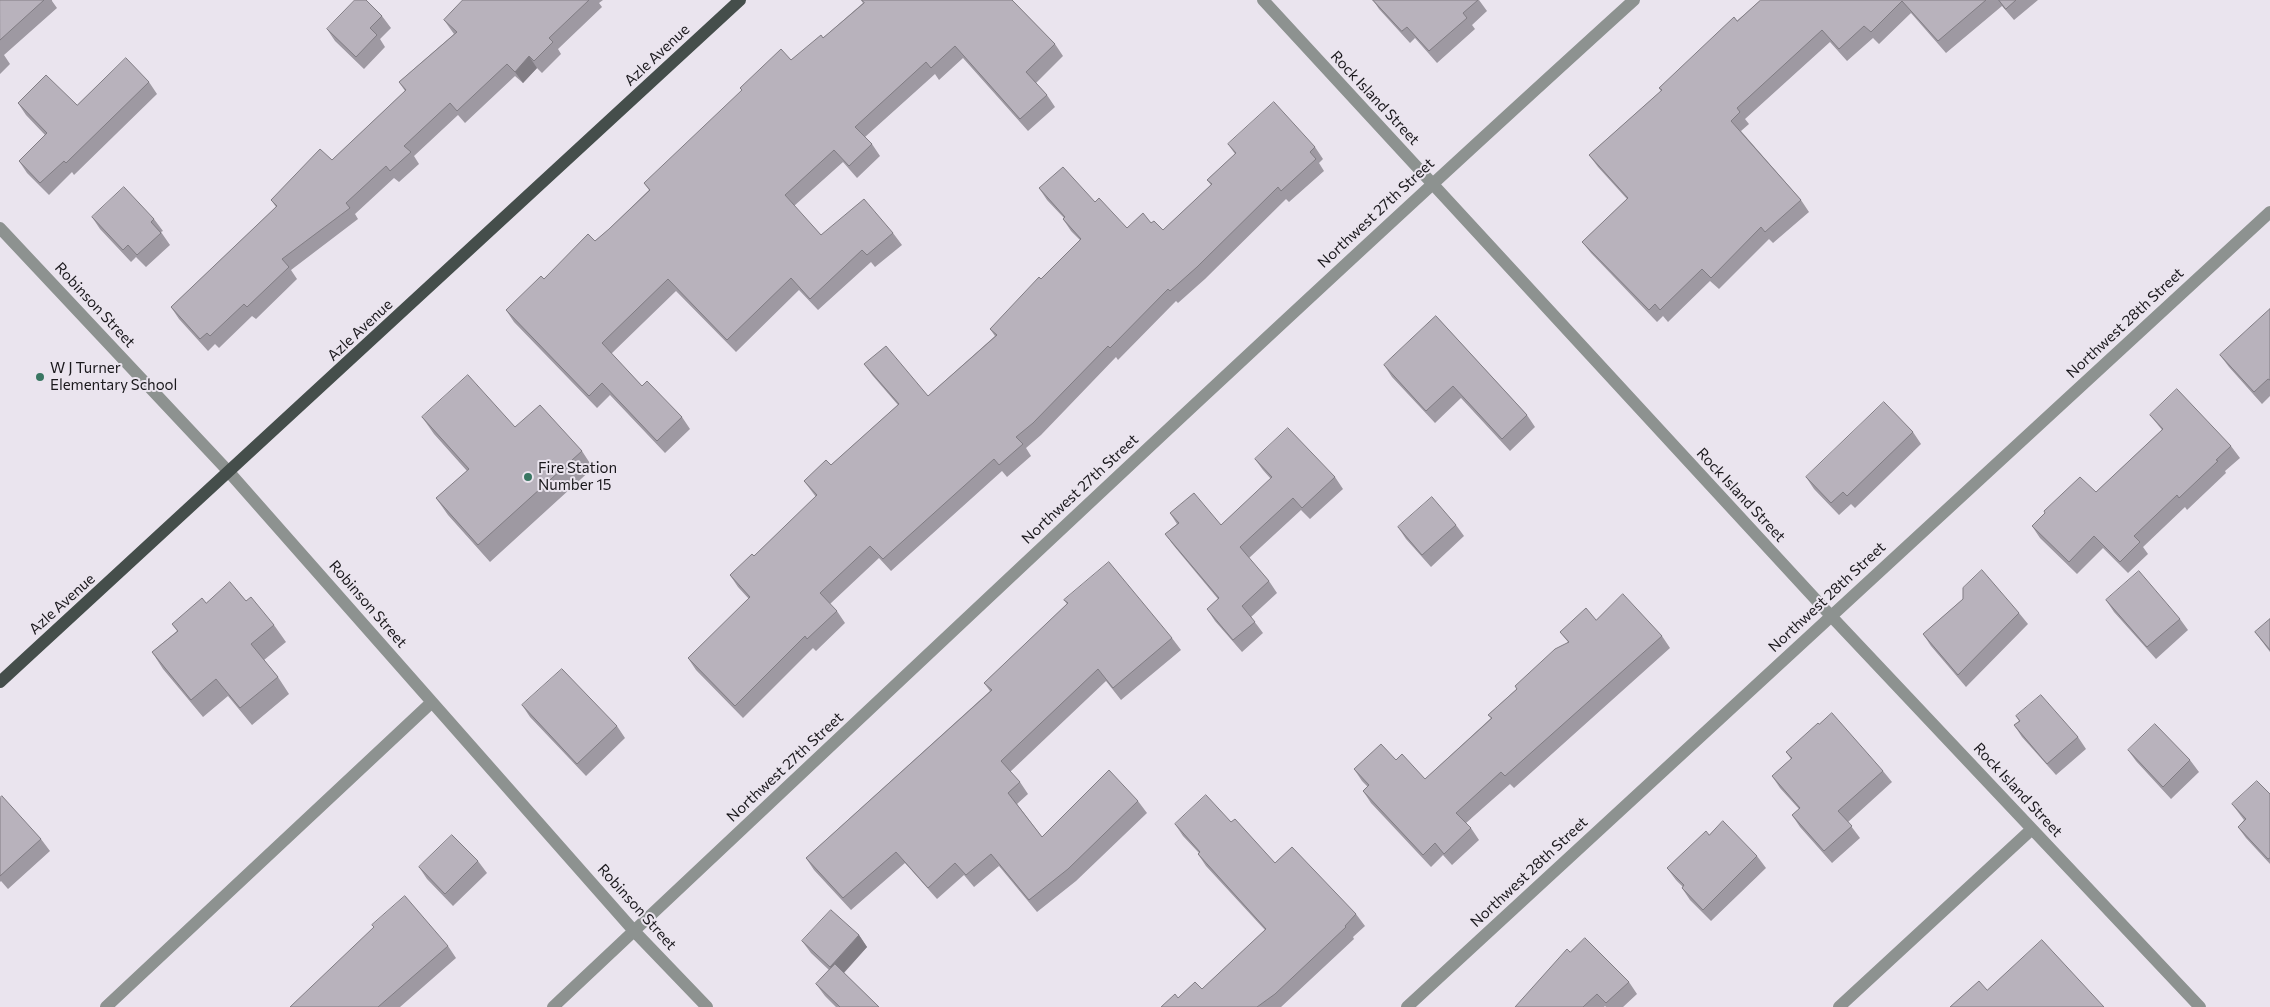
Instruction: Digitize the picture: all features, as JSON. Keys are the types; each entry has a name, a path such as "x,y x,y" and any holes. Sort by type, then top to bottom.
{"main road":[{"name":"Azle Avenue","path":"0,682 740,0"}],"street":[{"name":"Rock Island Street","path":"1263,0 1831,616 2200,1007"},
{"name":"Northwest 27th Street","path":"553,1007 1432,183 1634,0"},
{"name":"Northwest 28th Street","path":"1407,1007 2270,212"},
{"name":"Robinson Street","path":"0,228 229,472 634,930 707,1007"},
{"path":"106,1007 432,702"},
{"path":"1839,1007 2032,829"}],"building":[{"path":"0,0 44,0 0,40"},
{"path":"355,0 366,0 382,16 370,28 377,35 356,57 327,29"},
{"path":"463,0 589,0 549,38 553,42 534,61 529,56 515,72 507,64 457,111 450,103 404,146 411,152 390,171 386,166 346,203 350,208 282,259 289,267 247,307 244,304 210,336 207,333 200,339 171,307 277,206 271,200 320,149 332,160 406,90 399,82 457,32 444,20"},
{"path":"862,0 1012,0 1055,44 1026,72 1047,95 1020,119 955,46 931,68 926,62 855,127 872,144 849,166 834,150 785,195 821,235 864,199 893,233 867,255 862,250 810,299 791,278 727,340 668,279 602,343 642,386 647,381 682,417 657,441 602,383 589,396 506,310 541,276 544,279 588,234 595,241 609,229 650,190 644,183 742,90 740,88 781,49 791,60 821,35 823,38 864,3"},
{"path":"1373,0 1478,0 1463,13 1467,18 1429,51 1407,27 1402,31"},
{"path":"1761,0 1986,0 1938,41 1902,1 1871,32 1864,26 1839,49 1822,30 1737,108 1740,112 1731,121 1801,200 1765,232 1761,227 1711,278 1702,269 1660,310 1655,304 1649,310 1582,242 1628,198 1589,155 1662,90 1659,88 1734,17 1737,21"},
{"path":"1999,0 2016,0 2006,9"},
{"path":"126,58 149,82 66,163 64,161 40,183 19,161 47,133 18,103 46,75 77,105"},
{"path":"1274,102 1315,147 1310,152 1316,159 1281,191 1278,187 1197,267 1170,291 1168,289 1110,348 1108,346 1033,423 1016,437 1023,444 999,465 994,459 883,559 870,546 820,593 837,611 807,639 805,636 735,706 688,658 750,597 730,575 752,554 754,556 817,495 804,481 826,460 831,465 899,404 864,364 886,346 928,396 997,335 990,329 1039,277 1041,279 1081,239 1063,219 1065,217 1039,188 1063,167 1095,202 1099,198 1127,228 1143,213 1151,223 1154,221 1163,230 1212,184 1207,180 1236,153 1228,144"},
{"path":"124,187 154,219 151,222 161,233 137,255 128,245 123,250 92,217"},
{"path":"2270,309 2270,380 2268,379 2254,392 2220,355"},
{"path":"1436,316 1527,415 1502,439 1453,386 1426,411 1384,365"},
{"name":"Fire Station Number 15","path":"468,375 515,427 540,405 582,451 478,545 436,498 469,469 422,417"},
{"path":"2177,389 2231,446 2179,498 2177,495 2134,536 2140,542 2120,562 2094,536 2069,562 2032,526 2045,513 2044,511 2080,477 2096,492 2163,429 2150,415"},
{"path":"1884,402 1913,432 1847,496 1843,492 1831,503 1806,477"},
{"path":"1288,428 1335,477 1302,508 1293,498 1240,547 1269,581 1242,606 1255,622 1233,640 1207,609 1219,598 1165,534 1179,523 1170,513 1194,493 1221,525 1272,477 1255,459"},
{"path":"1432,497 1456,525 1422,555 1398,527"},
{"path":"1109,562 1172,638 1113,688 1098,669 1001,761 1020,782 1008,793 1042,837 1109,770 1138,801 1068,869 1029,900 991,854 966,875 955,863 928,888 896,852 843,898 806,858 992,690 984,683 1068,603 1064,600"},
{"path":"1982,570 2019,613 1958,675 1923,634 1963,599 1963,588"},
{"path":"2139,571 2180,619 2147,647 2106,600"},
{"path":"230,582 246,601 251,597 274,625 251,644 278,677 240,708 216,679 191,700 152,652 178,631 172,624 202,598 206,603"},
{"path":"1623,594 1662,636 1505,776 1501,772 1456,813 1471,828 1444,854 1435,843 1423,855 1363,791 1369,785 1354,769 1381,744 1396,760 1402,754 1425,779 1492,718 1488,715 1517,689 1515,686 1555,649 1569,642 1560,632 1586,608 1596,620"},
{"path":"2270,619 2270,650 2255,632"},
{"path":"562,669 617,726 577,764 522,705"},
{"path":"2041,695 2078,737 2047,764 2014,725 2020,721 2016,716"},
{"path":"1832,713 1883,771 1838,811 1852,826 1824,851 1792,815 1800,808 1772,776 1792,758 1786,752"},
{"path":"2155,724 2190,760 2163,787 2128,750"},
{"path":"2257,781 2270,794 2270,858 2268,859 2238,827 2246,819 2232,804"},
{"path":"1206,795 1231,822 1235,819 1275,863 1292,847 1356,914 1346,927 1275,994 1257,1007 1161,1007 1175,994 1178,998 1195,982 1202,989 1266,929 1198,854 1200,852 1175,824"},
{"path":"2,796 41,839 0,876 0,798"},
{"path":"1723,821 1757,856 1703,910 1682,888 1684,885 1667,868 1706,831 1709,835"},
{"path":"452,835 478,861 445,894 419,867"},
{"path":"405,896 448,946 378,1007 290,1007 374,927 372,925"},
{"path":"831,910 859,935 830,967 802,941"},
{"path":"1585,938 1629,982 1606,1003 1597,994 1583,1007 1515,1007 1567,949 1570,952"},
{"path":"2042,940 2104,1007 1950,1007 1979,981 1987,990"},
{"path":"835,964 879,1007 840,1007 816,984"}],"place":[{"name":"W J Turner Elementary School","path":"40,377"},
{"name":"Fire Station Number 15","path":"528,477"}]}
